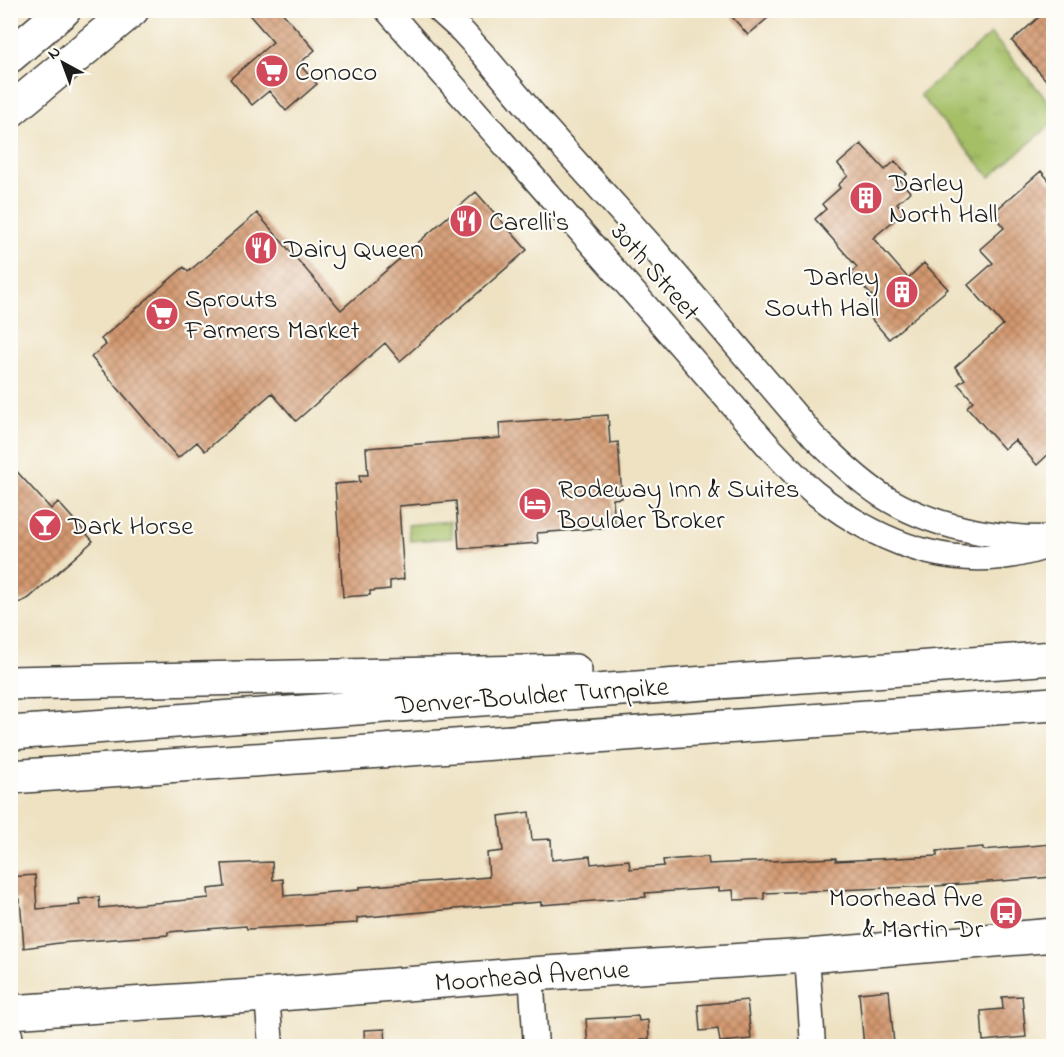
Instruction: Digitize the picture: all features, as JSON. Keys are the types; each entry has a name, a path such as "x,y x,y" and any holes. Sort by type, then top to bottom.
{"main road":[{"path":"10,56 64,10"},
{"path":"10,111 132,10"},
{"name":"Denver–Boulder Turnpike","path":"10,732 1053,658"},
{"path":"10,683 994,663"},
{"name":"Denver–Boulder Turnpike","path":"10,777 1053,704"},
{"path":"10,790 291,757"},
{"name":"Moorhead Avenue","path":"10,1012 807,956 1053,935"}],"street":[{"name":"30th Street","path":"387,10 691,359 816,494 848,516 901,544 936,555 979,559 1006,558 1030,553 1053,544"},
{"name":"30th Street","path":"439,10 483,54 541,123 651,245 814,437 838,461 880,495 936,522 966,530 1010,536 1053,538"},
{"path":"807,956 813,1047"},
{"path":"531,974 536,1047"},
{"path":"267,995 271,1047"},
{"path":"10,1035 11,1047"}],"green space":[{"path":"991,34 1053,107 1054,122 990,177 920,95"},
{"path":"450,521 452,538 410,541 408,525"}],"building":[{"name":"Conoco","path":"245,10 280,10 315,50 299,64 317,84 286,111 269,91 252,105 230,79 273,42"},
{"path":"726,10 777,10 748,35"},
{"path":"1047,10 1053,10 1053,88 1012,41"},
{"path":"861,144 885,170 895,161 907,174 900,180 910,192 897,203 904,212 873,238 908,278 924,263 948,289 889,339 866,313 875,306 868,299 872,296 851,273 857,267 815,219 826,209 822,204 840,188 838,185 848,176 838,164"},
{"path":"1041,171 1053,185 1053,450 1037,465 1015,440 1004,449 967,407 973,401 958,384 965,379 955,367 1003,325 968,285 993,263 980,249 1004,228 997,219 1000,216 995,211"},
{"path":"476,192 527,250 400,361 385,343 296,421 272,393 205,451 197,442 178,458 91,357 106,345 101,339 184,267 188,272 257,213 341,310"},
{"name":"Rodeway Inn & Suites Boulder Broker","path":"608,415 610,443 618,442 622,498 613,499 615,527 537,533 538,543 459,549 456,501 399,506 404,579 390,581 390,589 370,591 370,595 343,597 335,484 360,482 359,475 368,475 366,448 500,438 499,423"},
{"name":"Dark Horse","path":"10,464 51,509 58,502 93,541 29,598 21,602 10,603"},
{"path":"529,812 532,840 551,839 552,860 590,856 591,864 629,860 630,869 664,866 663,860 708,857 709,864 836,858 836,861 937,856 937,851 1052,844 1053,877 936,886 764,893 764,899 734,900 733,890 719,891 719,888 645,893 646,897 541,905 541,902 357,918 357,923 247,929 246,926 24,948 20,899 10,900 10,877 35,875 37,909 80,905 79,899 99,897 100,908 209,898 208,889 225,887 222,864 272,862 273,880 283,879 284,896 359,890 359,887 489,877 487,853 503,851 499,816"},
{"path":"889,990 894,1044 864,1047 859,993"},
{"path":"1022,996 1026,1037 983,1041 981,1011 1003,1009 1002,997"},
{"path":"747,1000 751,1039 720,1042 718,1029 700,1031 698,1005"},
{"path":"638,1016 639,1021 648,1020 649,1039 640,1039 640,1047 588,1047 586,1019"},
{"path":"385,1029 386,1047 365,1047 364,1030"}],"place":[{"name":"Conoco","path":"272,71"},
{"name":"Darley North Hall","path":"866,198"},
{"name":"Carelli's","path":"466,221"},
{"name":"Dairy Queen","path":"261,248"},
{"name":"Darley South Hall","path":"902,292"},
{"name":"Sprouts Farmers Market","path":"162,314"},
{"name":"Rodeway Inn & Suites Boulder Broker","path":"535,504"},
{"name":"Dark Horse","path":"45,525"},
{"name":"Moorhead Ave & Martin Dr","path":"1006,913"}]}
